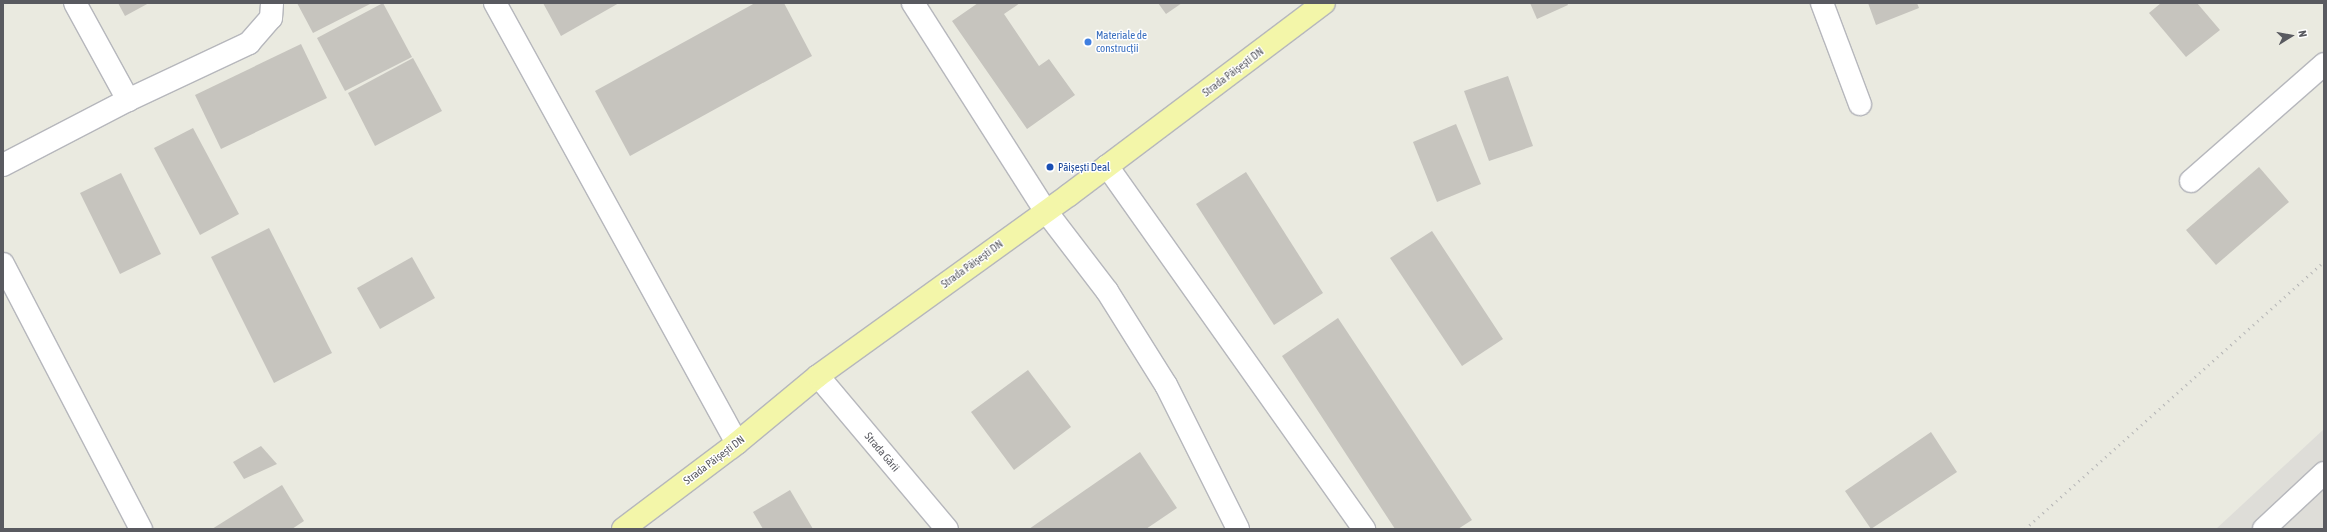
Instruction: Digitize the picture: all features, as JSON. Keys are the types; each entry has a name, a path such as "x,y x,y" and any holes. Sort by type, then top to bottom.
{"main road":[{"name":"Strada Păișești DN","path":"623,529 737,442 818,376 1107,166 1324,3"}],"street":[{"path":"75,3 128,100"},
{"path":"3,165 128,100 249,43 271,18 272,3"},
{"path":"495,3 737,442"},
{"path":"913,3 1045,210 1107,291 1166,385 1238,529"},
{"path":"1822,3 1860,104"},
{"path":"2191,181 2324,64"},
{"path":"1107,166 1364,529"},
{"path":"3,264 141,529"},
{"name":"Strada Gării","path":"818,376 947,529"},
{"path":"2264,529 2324,473"}],"shaded area":[{"path":"2324,429 2324,529 2216,529"}],"building":[{"path":"118,3 149,3 125,16"},
{"path":"297,3 372,3 313,33"},
{"path":"383,3 412,57 345,91 317,38"},
{"path":"543,3 619,3 561,36"},
{"path":"755,3 784,3 812,56 630,156 595,91"},
{"path":"978,3 1020,3 1004,14 1039,66 1049,59 1075,95 1027,129 952,21"},
{"path":"1158,3 1182,3 1166,14"},
{"path":"1530,3 1567,3 1568,5 1537,19"},
{"path":"1868,3 1917,3 1919,8 1876,25"},
{"path":"2161,3 2197,3 2220,30 2186,57 2149,13"},
{"path":"301,44 327,98 221,149 195,95"},
{"path":"413,58 442,111 375,146 348,93"},
{"path":"1508,76 1533,146 1489,161 1464,91"},
{"path":"1456,124 1481,184 1437,202 1413,142"},
{"path":"193,128 239,214 200,235 154,148"},
{"path":"2259,167 2289,202 2216,265 2186,230"},
{"path":"1246,172 1323,293 1274,325 1196,204"},
{"path":"121,173 161,254 120,274 80,193"},
{"path":"269,228 332,353 274,383 211,257"},
{"path":"1432,231 1503,339 1462,366 1390,258"},
{"path":"412,257 435,298 380,329 357,288"},
{"path":"1338,318 1472,520 1458,529 1395,529 1282,356"},
{"path":"1028,370 1071,427 1014,470 971,412"},
{"path":"1931,432 1957,472 1871,529 1845,491"},
{"path":"261,446 277,464 244,479 233,462"},
{"path":"1140,452 1177,508 1146,529 1029,529"},
{"path":"282,485 304,521 292,529 212,529"},
{"path":"790,490 813,529 763,529 753,512"}],"railway":[{"path":"2025,529 2324,262"}],"place":[{"name":"Materiale de construcții","path":"1088,42"},
{"name":"Păișești Deal","path":"1050,167"}]}
